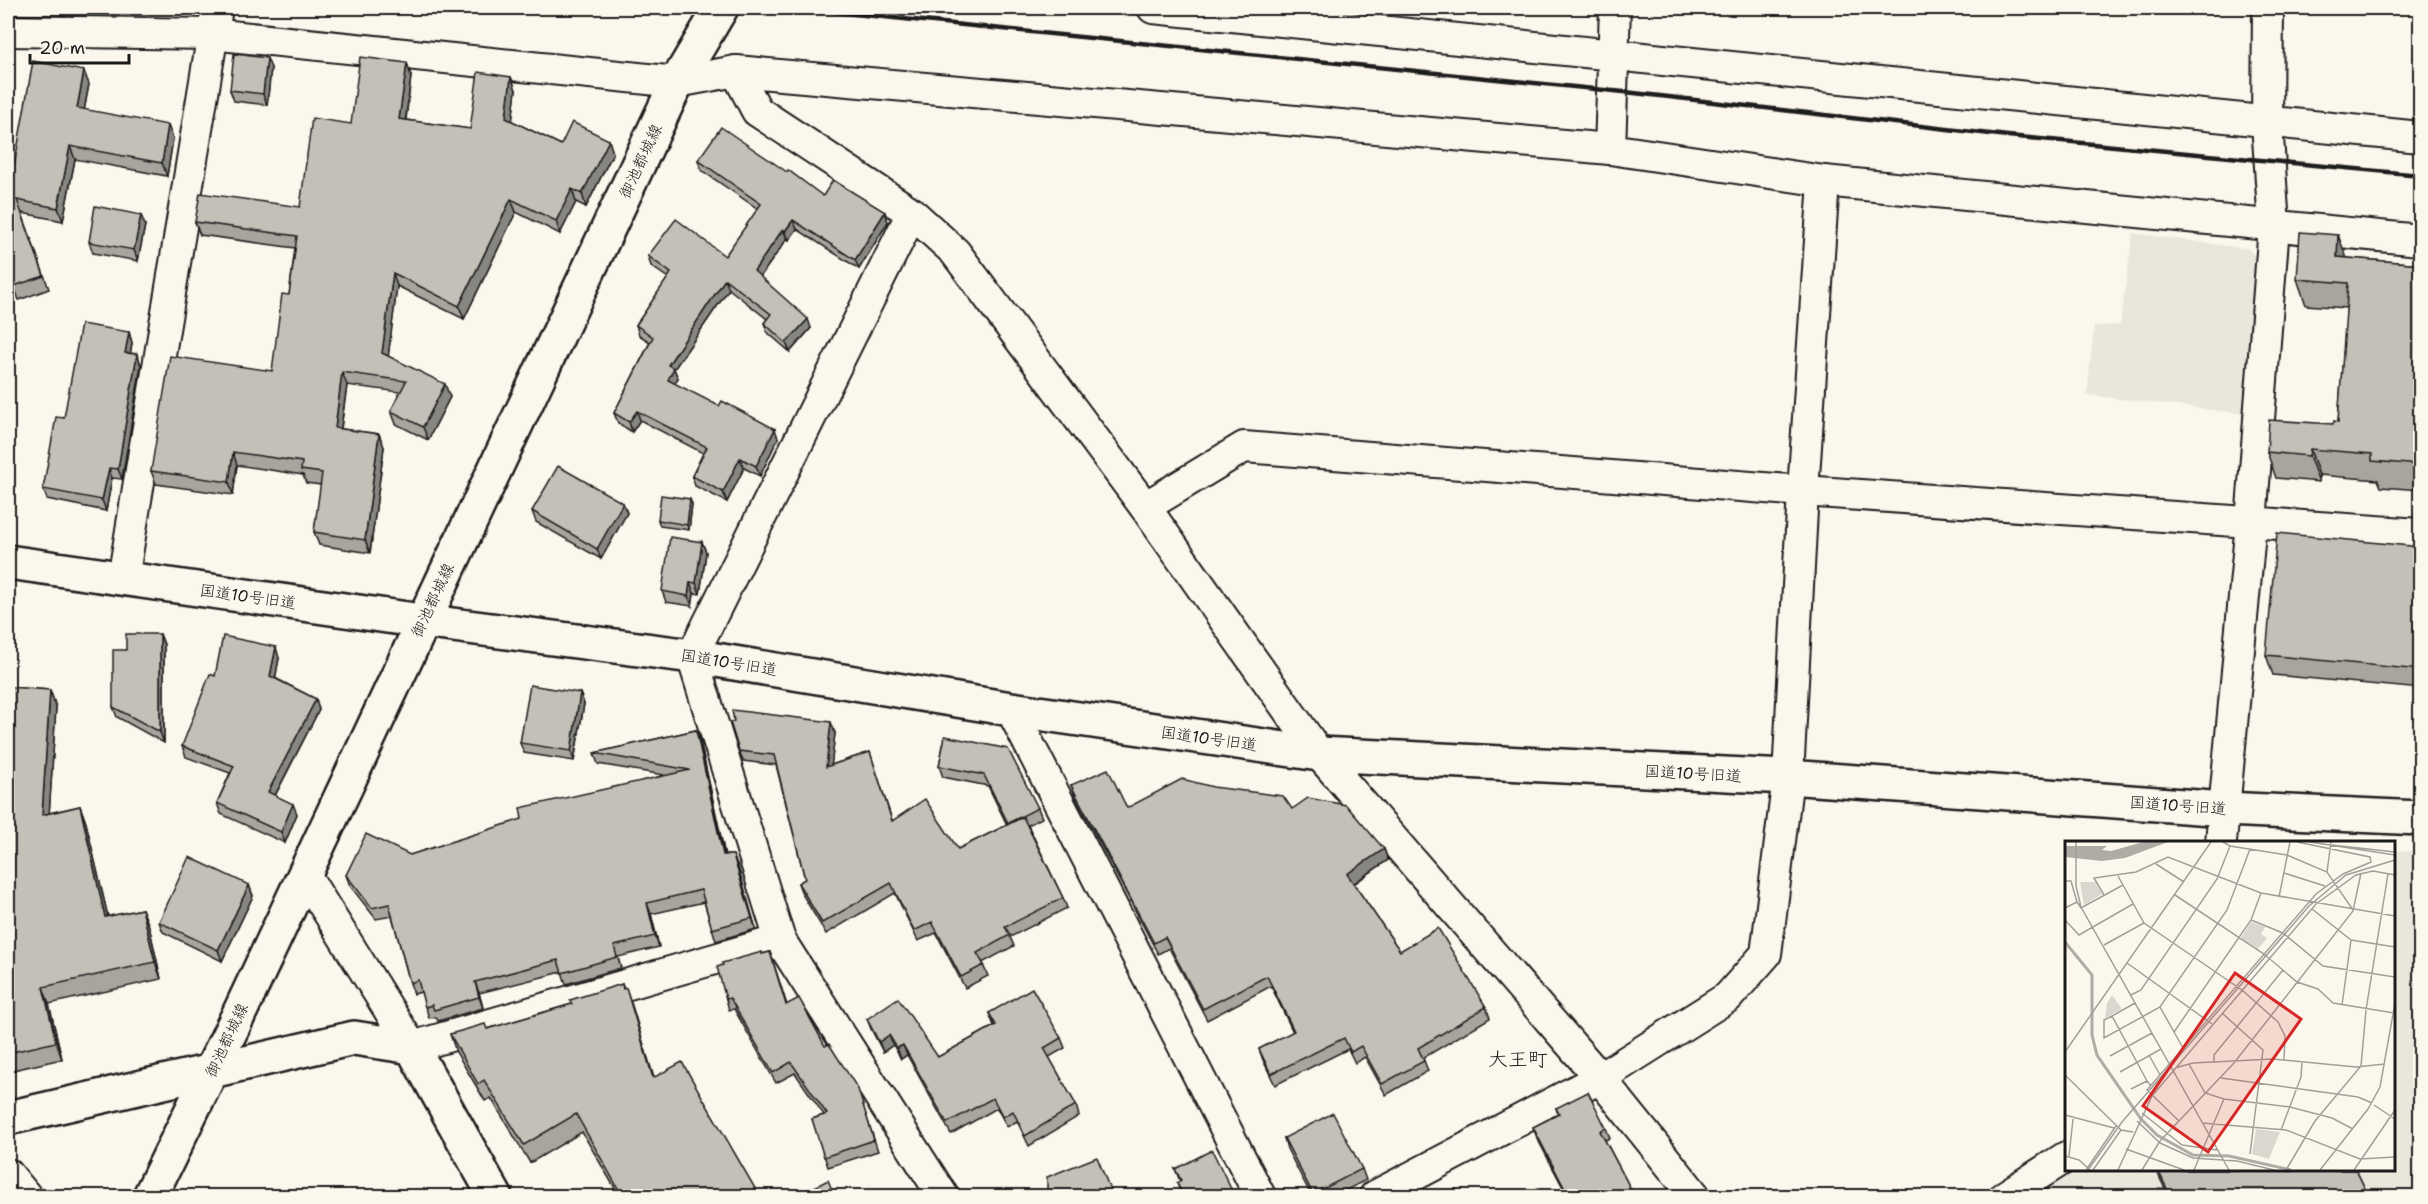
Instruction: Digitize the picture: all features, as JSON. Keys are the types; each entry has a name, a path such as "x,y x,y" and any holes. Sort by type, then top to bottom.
{"street":[{"name":"御池都城線","path":"150,1197 305,875 422,621 677,82 722,8"},
{"path":"1153,8 1615,53 2268,123 2421,137"},
{"path":"1610,149 1615,8"},
{"path":"2221,841 2251,522 2274,226 2268,123 2268,8"},
{"path":"123,579 214,21"},
{"path":"8,31 214,21 677,82 736,71 1610,149 1824,181 2421,240"},
{"path":"736,71 757,111 912,213 955,252 1145,507 1319,754 1600,1078 1695,1197"},
{"path":"1375,1197 1600,1078 1728,998 1766,954 1788,777 1803,491 1824,181"},
{"path":"912,213 692,656 780,940 943,1197"},
{"path":"1145,507 1244,447 1803,491 2421,534"},
{"name":"国道10号旧道","path":"8,562 422,621 692,656 1011,709 1319,754 1788,777 2225,809 2421,818"},
{"path":"1011,709 1260,1197"},
{"path":"305,875 412,1047 495,1197"},
{"path":"8,1118 354,1038 412,1047 780,940"},
{"path":"2005,1197 2065,1158"},
{"path":"8,1174 26,1197"}],"shaded area":[{"path":"2133,233 2249,249 2259,263 2245,414 2087,395 2094,326 2120,325"},
{"path":"2395,850 2420,852 2420,1196 2035,1196 2074,1171 2395,1171"}],"building":[{"path":"234,54 267,58 263,94 230,90"},
{"path":"360,57 407,63 399,119 470,129 478,72 511,77 506,118 561,145 572,122 609,140 582,194 572,189 556,221 511,199 459,306 393,273 382,353 445,384 423,427 391,411 406,381 342,372 335,428 379,434 365,540 314,532 322,473 301,470 302,462 233,452 229,482 151,471 170,356 272,371 282,294 289,295 297,236 195,222 200,193 300,207 312,118 351,124"},
{"path":"33,61 84,71 77,108 168,125 162,163 70,146 58,208 17,200 44,276 14,286 8,269 8,200"},
{"path":"721,127 787,172 788,170 823,196 833,180 885,212 855,260 793,220 785,231 783,229 754,271 808,319 786,343 764,323 771,314 725,279 668,365 674,368 668,380 719,406 722,401 775,429 756,466 740,458 723,492 692,476 707,447 637,411 629,422 614,413 653,337 636,325 671,273 648,256 676,219 725,256 761,204 698,160"},
{"path":"95,206 141,215 134,250 89,242"},
{"path":"2300,232 2338,235 2337,257 2421,264 2421,465 2372,461 2372,454 2310,449 2309,456 2267,452 2269,420 2333,424 2334,421 2338,422 2348,283 2297,279"},
{"path":"81,324 129,332 125,353 137,354 118,469 109,468 102,500 43,489 56,417 64,418"},
{"path":"558,466 623,503 597,549 532,511"},
{"path":"661,495 690,499 687,525 658,520"},
{"path":"2277,533 2421,547 2421,670 2266,655"},
{"path":"670,537 702,542 696,583 690,582 688,596 662,591"},
{"path":"126,634 160,634 160,732 113,707 113,650 126,650"},
{"path":"223,636 276,647 270,676 316,699 268,792 293,804 281,832 217,803 234,766 182,746 210,674 215,676"},
{"path":"530,685 580,693 571,751 520,743"},
{"path":"8,687 50,690 42,815 80,806 105,917 142,909 155,962 43,987 56,1042 8,1053"},
{"path":"732,710 831,722 826,767 870,752 892,821 925,799 958,849 1023,817 1063,898 1005,927 1010,935 977,953 984,965 961,977 932,922 914,931 891,883 822,923 798,883 805,879 774,755 739,751 730,722 734,721"},
{"path":"696,730 723,855 733,855 752,918 712,929 701,890 647,903 655,936 614,946 617,957 562,973 558,960 475,982 479,997 434,1010 432,1005 425,1007 418,980 410,983 389,904 372,908 346,875 366,834 410,855 522,819 520,808 690,770 594,753"},
{"path":"945,736 1008,749 1038,808 1008,823 984,775 939,766"},
{"path":"1108,769 1127,808 1182,779 1213,787 1283,796 1292,809 1308,798 1346,805 1384,849 1347,874 1400,951 1438,928 1486,1007 1418,1048 1424,1061 1382,1084 1361,1046 1351,1052 1344,1038 1271,1074 1259,1049 1294,1031 1267,976 1203,1009 1165,937 1154,943 1071,785"},
{"path":"189,857 249,885 218,950 159,922"},
{"path":"762,952 762,954 770,952 786,1005 799,998 825,1046 829,1044 858,1089 874,1140 824,1157 812,1119 827,1114 791,1062 773,1073 730,998 726,999 717,967 723,965 722,963"},
{"path":"622,984 623,989 626,988 653,1078 682,1062 760,1197 623,1197 576,1114 524,1145 484,1080 478,1084 450,1034 485,1024 487,1029 572,1004 570,1000"},
{"path":"1032,988 1061,1038 1044,1048 1076,1105 1025,1136 1013,1111 1003,1117 993,1098 947,1123 903,1045 897,1048 889,1035 879,1042 867,1019 898,998 938,1057 996,1025 989,1013"},
{"path":"1588,1092 1606,1128 1600,1131 1634,1195 1632,1197 1565,1197 1568,1195 1533,1127 1559,1114 1556,1108"},
{"path":"1333,1113 1362,1169 1313,1194 1284,1138"},
{"path":"1212,1150 1235,1197 1184,1197 1177,1183 1181,1180 1175,1169"},
{"path":"1097,1157 1113,1197 1051,1197 1047,1188 1047,1177"},
{"path":"2158,1171 2356,1171 2369,1197 2171,1197"},
{"path":"828,1180 835,1197 795,1197"}],"railway":[{"path":"795,8 1634,93 2008,136 2420,175"}],"district":[{"name":"大王町","path":"1518,1059"}]}
